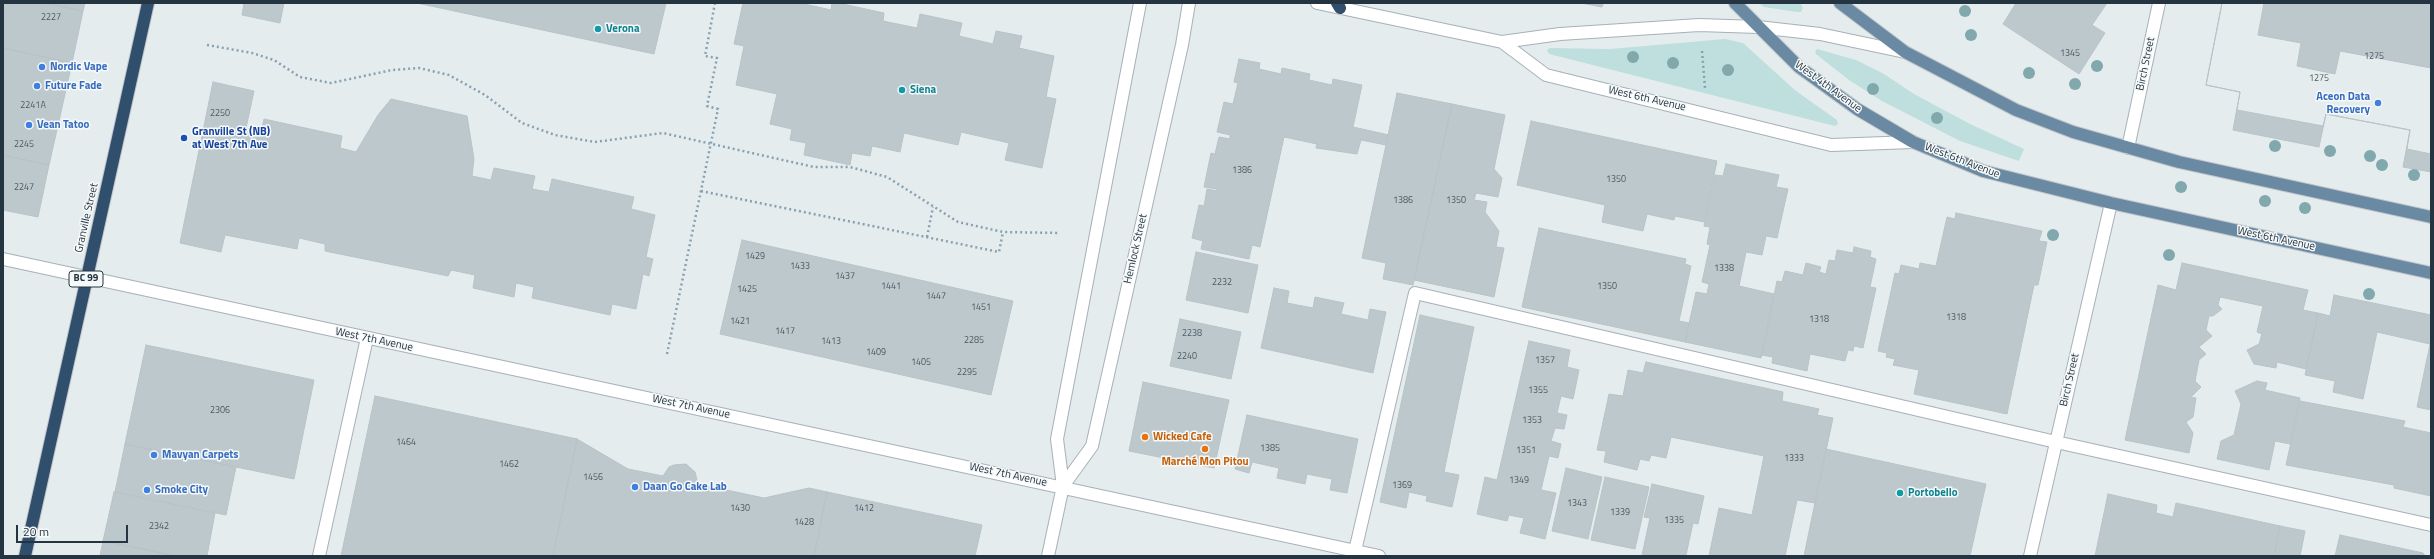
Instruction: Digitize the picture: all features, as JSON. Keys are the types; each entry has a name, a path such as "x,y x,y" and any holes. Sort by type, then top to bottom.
{"highway":[{"name":"Granville Street","path":"24,556 148,3"}],"main road":[{"name":"West 4th Avenue","path":"1735,3 1798,67 1857,109 1913,142"},
{"path":"1840,3 1905,52"},
{"name":"West 6th Avenue","path":"1905,52 2016,110 2073,132 2179,162 2431,217"},
{"name":"West 6th Avenue","path":"1913,142 1983,171 2111,203 2431,273"}],"street":[{"name":"Hemlock Street","path":"1048,556 1063,486 1057,439 1140,3"},
{"name":"Hemlock Street","path":"1063,486 1092,446 1182,45 1189,3"},
{"name":"West 6th Avenue","path":"1317,3 1339,5 1502,42 1560,34 1699,25 1758,27 1820,34 1905,52"},
{"name":"Birch Street","path":"2128,148 2159,3"},
{"name":"West 6th Avenue","path":"1502,42 1546,75 1831,145 1913,142"},
{"name":"Birch Street","path":"2030,556 2111,203"},
{"name":"West 7th Avenue","path":"3,259 1063,486 1379,556"},
{"path":"1355,551 1414,293 2056,442 2431,525"},
{"path":"319,556 367,338"}],"path":[{"path":"667,354 718,108 707,106 717,58 705,56 715,3"},
{"path":"207,45 252,53 274,60 300,77 331,83 392,70 419,68 450,75 485,95 522,123 555,135 595,142 663,133 814,167 850,167 887,177 958,222 1003,232 1060,233"},
{"path":"1702,49 1705,92"},
{"path":"701,191 999,252 1003,232"},
{"path":"926,237 933,207"}],"shaded area":[{"path":"1759,3 1800,3 1803,8 1801,12 1797,12 1764,7"},
{"path":"1725,39 1743,43 1796,91 1837,120 1838,124 1835,126 1549,54 1547,50 1550,48 1610,49"},
{"path":"1817,49 1856,60 1884,74 1914,94 1970,124 2024,149 2019,161 1960,141 1882,101 1849,80 1816,54 1815,52"}],"building":[{"path":"3,3 46,3 83,11 72,63 3,48"},
{"path":"46,3 85,3 83,11"},
{"path":"244,3 284,3 280,23 242,15"},
{"name":"Verona","path":"417,3 666,3 654,54"},
{"name":"Siena","path":"743,3 800,3 831,10 832,3 838,3 884,13 883,21 917,28 920,14 962,23 959,36 993,44 996,31 1022,36 1019,48 1054,56 1046,97 1056,99 1042,168 1005,160 1009,143 961,132 958,145 904,133 900,152 872,146 870,156 852,153 850,165 804,155 806,143 790,140 792,129 770,124 777,94 736,85 744,46 734,44"},
{"path":"1581,3 1603,3 1602,7"},
{"path":"2016,3 2107,3 2092,25 2105,33 2079,74 2003,24"},
{"path":"2222,3 2264,3 2258,35 2301,43 2297,66 2335,74 2340,51 2431,68 2431,154 2407,149 2410,130 2326,114 2323,126 2237,110 2240,92 2206,85"},
{"path":"2222,3 2431,3 2431,172 2403,167 2410,130 2326,114 2319,147 2233,130 2240,92 2206,85"},
{"path":"3,48 72,63 49,165 3,155"},
{"path":"1239,59 1260,63 1259,69 1281,74 1282,68 1310,74 1309,80 1332,85 1333,79 1362,85 1353,127 1389,135 1386,145 1361,140 1357,154 1316,148 1317,144 1284,137 1260,247 1252,245 1249,259 1201,249 1203,241 1192,238 1199,205 1204,206 1207,189 1217,191 1217,189 1204,187 1211,153 1215,154 1219,137 1230,139 1230,135 1217,132 1224,102 1233,104 1238,83 1234,82"},
{"path":"213,82 254,91 246,128 261,132 264,119 342,136 340,148 356,152 378,115 391,99 467,116 474,159 472,176 491,180 494,168 535,176 532,189 549,192 552,179 634,197 631,209 655,215 646,257 653,259 649,276 643,274 636,309 612,304 610,315 532,298 534,287 516,283 514,297 473,288 475,275 451,270 448,276 325,251 325,244 299,238 297,249 225,235 221,252 180,243"},
{"path":"1397,93 1452,104 1413,285 1383,279 1386,263 1362,258"},
{"path":"1452,104 1505,115 1494,169 1502,178 1498,197 1476,193 1474,200 1487,202 1485,212 1499,231 1496,247 1504,248 1494,297 1414,280"},
{"path":"1531,121 1717,161 1704,222 1675,216 1674,220 1647,214 1643,231 1602,222 1605,205 1517,185"},
{"path":"3,155 49,165 38,217 3,210"},
{"path":"1726,164 1779,175 1776,187 1788,189 1777,238 1766,236 1762,255 1746,252 1739,286 1774,294 1761,358 1685,342 1696,292 1707,294 1709,284 1702,282 1710,245 1707,244 1710,227 1704,226 1715,175 1723,176"},
{"path":"1956,213 2042,231 2039,241 2047,242 2038,285 2034,285 2007,414 1914,394 1919,370 1893,365 1895,359 1886,357 1887,353 1878,351 1895,273 1899,274 1901,265 1919,269 1920,263 1936,266 1947,217 1955,219"},
{"path":"1539,228 1686,259 1685,264 1691,266 1679,321 1689,323 1685,342 1522,307"},
{"path":"742,240 1013,301 991,395 720,334"},
{"path":"1854,247 1871,251 1870,257 1876,259 1870,287 1876,288 1863,348 1854,346 1853,351 1848,350 1845,361 1810,354 1807,371 1772,363 1773,357 1762,355 1777,281 1782,282 1785,271 1803,275 1806,263 1821,267 1819,272 1826,274 1829,260 1835,261 1837,250 1853,253"},
{"path":"1196,252 1258,265 1248,313 1186,300"},
{"path":"2182,263 2308,290 2303,310 2318,313 2306,369 2277,362 2276,368 2254,364 2247,350 2259,344 2262,334 2257,332 2263,306 2220,297 2218,305 2222,309 2213,316 2209,316 2206,330 2212,336 2199,347 2206,354 2199,360 2195,381 2201,387 2191,397 2196,398 2193,417 2186,422 2193,433 2189,453 2125,440 2158,285 2176,290"},
{"path":"1274,288 1289,291 1287,303 1313,308 1315,297 1344,303 1341,314 1368,320 1370,309 1386,312 1373,373 1261,348"},
{"path":"2334,295 2431,315 2431,410 2417,407 2430,344 2377,332 2363,399 2333,392 2335,381 2305,375 2318,313 2330,316"},
{"path":"1420,315 1474,327 1444,472 1459,475 1452,507 1426,501 1427,496 1409,492 1406,508 1380,502"},
{"path":"1180,319 1241,332 1231,379 1170,366"},
{"path":"1529,341 1570,350 1567,367 1579,370 1573,399 1561,396 1557,413 1567,415 1564,429 1555,428 1551,441 1561,444 1558,458 1549,456 1541,490 1556,493 1545,539 1520,533 1524,518 1509,515 1507,521 1477,514 1485,477 1497,480"},
{"path":"146,345 314,380 294,479 125,444"},
{"path":"1646,362 1783,392 1782,401 1819,409 1817,415 1833,418 1815,503 1797,500 1785,556 1709,556 1719,508 1752,515 1764,456 1671,437 1666,458 1651,455 1649,461 1640,459 1637,470 1604,462 1606,451 1597,450 1609,394 1623,396 1628,370 1643,373"},
{"path":"2257,381 2267,383 2265,390 2300,398 2290,444 2275,441 2269,470 2217,459 2221,441 2234,435 2241,404 2235,391"},
{"path":"1143,382 1229,400 1214,468 1129,451"},
{"path":"375,396 577,439 553,556 341,556"},
{"path":"2300,401 2405,421 2403,427 2431,433 2431,496 2394,488 2394,485 2286,465"},
{"path":"1247,415 1358,439 1347,493 1330,490 1332,479 1307,474 1305,484 1277,478 1279,468 1252,462 1249,473 1235,469"},
{"path":"577,439 628,469 663,476 669,467 686,464 695,472 698,484 764,498 809,488 827,492 814,556 553,556"},
{"path":"125,444 236,467 226,515 115,492"},
{"name":"Portobello","path":"1826,449 1986,484 1970,556 1804,556"},
{"path":"1566,468 1602,477 1588,539 1552,531"},
{"path":"1605,477 1649,487 1635,549 1591,540"},
{"path":"1652,484 1704,496 1698,524 1693,523 1686,555 1642,555 1650,518 1644,517"},
{"path":"114,492 215,513 207,556 176,556 103,541"},
{"path":"827,492 982,525 975,556 814,556"},
{"path":"2108,494 2157,505 2156,513 2173,517 2176,503 2280,526 2274,556 2095,556"},
{"path":"2280,526 2305,531 2300,556 2274,556"},
{"path":"2340,535 2423,553 2425,556 2335,556"},
{"path":"103,541 176,556 100,556"}],"place":[{"name":"Verona","path":"598,29"},
{"name":"Nordic Vape","path":"42,67"},
{"name":"Future Fade","path":"37,86"},
{"name":"Siena","path":"902,90"},
{"name":"Aceon Data Recovery","path":"2378,103"},
{"name":"Vean Tatoo","path":"29,125"},
{"name":"Granville St (NB) at West 7th Ave","path":"184,138"},
{"name":"Wicked Cafe","path":"1145,437"},
{"name":"Marché Mon Pitou","path":"1205,449"},
{"name":"Mavyan Carpets","path":"154,455"},
{"name":"Daan Go Cake Lab","path":"635,487"},
{"name":"Smoke City","path":"147,490"},
{"name":"Portobello","path":"1900,493"}]}
